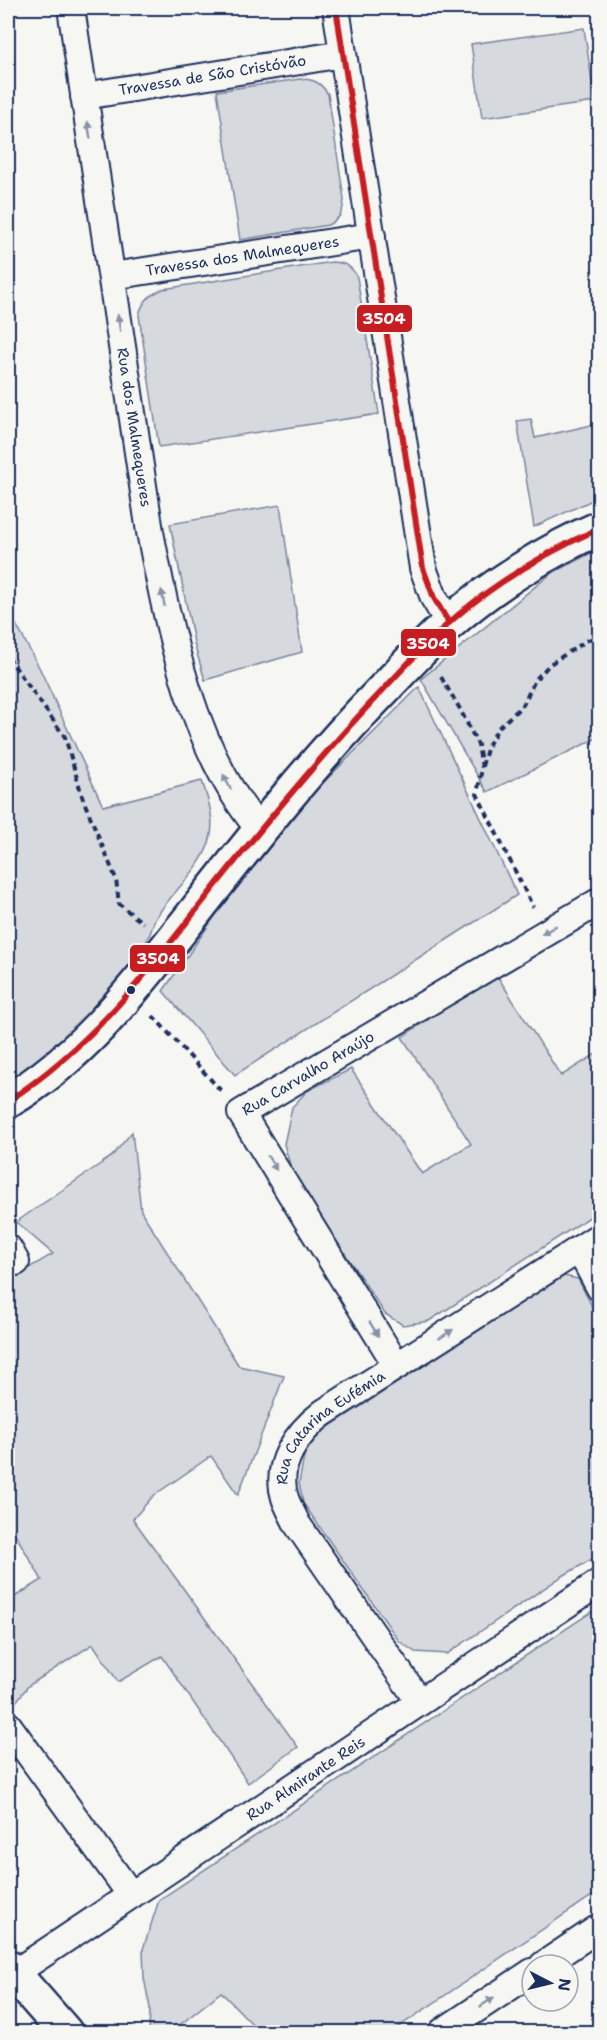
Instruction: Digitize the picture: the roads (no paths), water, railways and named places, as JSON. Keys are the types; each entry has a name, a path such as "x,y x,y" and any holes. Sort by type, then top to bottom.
{"street":[{"name":"Rua dos Malmequeres","path":"71,8 150,532 164,607 184,682 212,753 241,807 260,830"},
{"path":"336,8 423,568 434,598 449,623"},
{"name":"Travessa de São Cristóvão","path":"84,96 343,54"},
{"name":"Travessa dos Malmequeres","path":"112,276 372,236"},
{"path":"8,1101 39,1080 89,1038 169,944 315,763 421,650 449,623 504,582 571,540 600,528"},
{"name":"Rua Carvalho Araújo","path":"397,1366 241,1113 600,900"},
{"path":"589,1242 600,1288"},
{"name":"Rua Catarina Eufémia","path":"419,1701 297,1524 285,1497 283,1474 288,1451 307,1425 323,1413 589,1242"},
{"name":"Rua Almirante Reis","path":"10,1971 131,1895 600,1582"},
{"path":"8,1725 131,1895"},
{"path":"561,1953 600,1927"},
{"path":"10,1971 65,2032"},
{"path":"442,2032 520,1980"}]}
